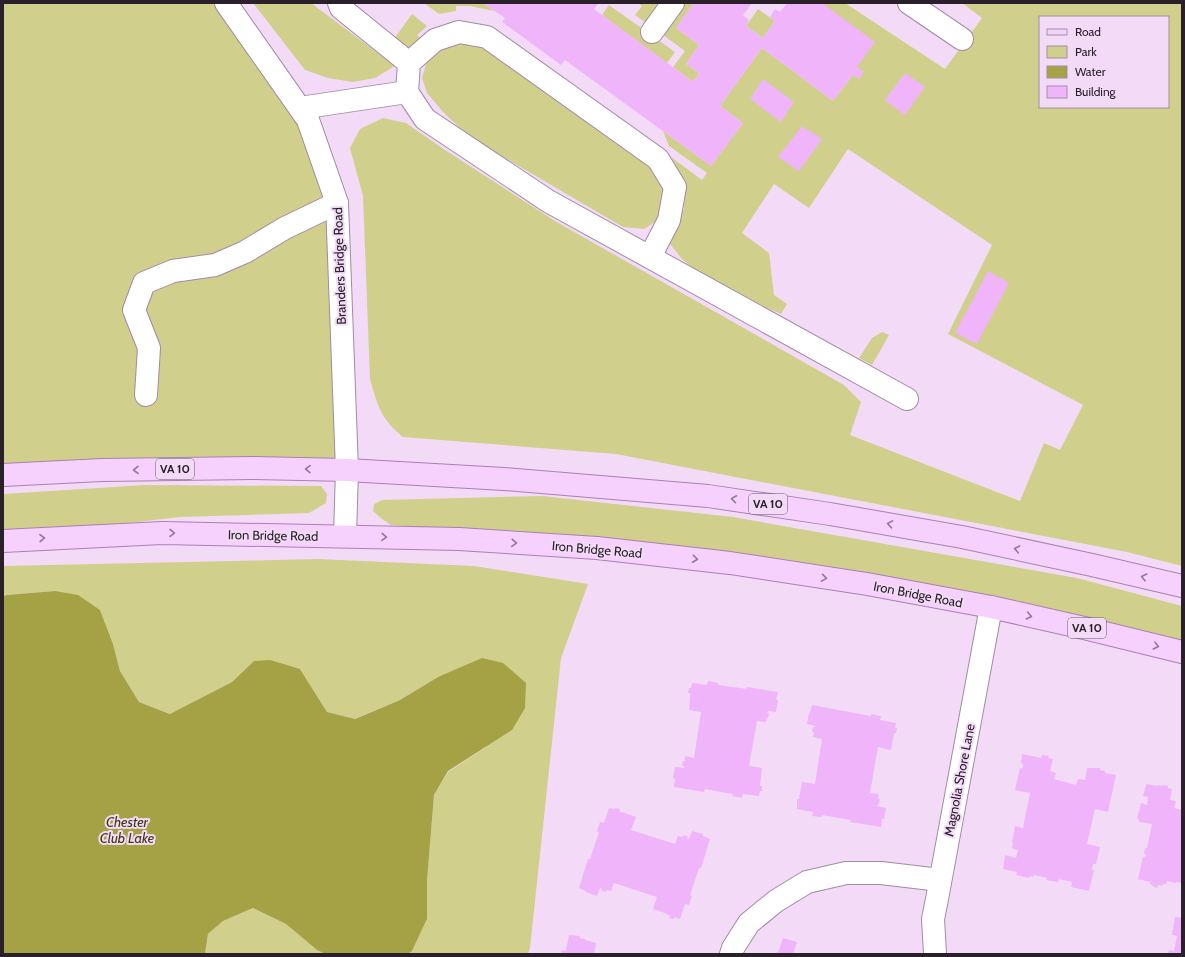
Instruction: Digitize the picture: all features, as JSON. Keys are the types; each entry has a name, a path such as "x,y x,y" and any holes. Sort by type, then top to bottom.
{"main road":[{"name":"VA 10","path":"3,475 102,470 253,468 347,470 504,479 708,496 830,514 962,537 1182,586"},
{"name":"Iron Bridge Road","path":"3,541 162,533 459,539 597,548 730,563 859,583 991,607 1182,652"}],"street":[{"name":"Branders Bridge Road","path":"226,3 308,120 337,203 347,470 345,536"},
{"path":"339,3 341,8 409,63"},
{"path":"652,32 673,3"},
{"path":"909,3 962,39"},
{"path":"650,257 669,220 675,187 658,159 487,37 459,32 435,40 409,63 407,92 425,119 548,201 907,399"},
{"path":"300,108 407,92"},
{"path":"146,395 149,348 134,310 144,283 173,271 215,266 245,252 285,228 337,203"},
{"name":"Magnolia Shore Lane","path":"935,954 933,919 991,607"},
{"path":"731,954 733,948 749,923 776,901 806,882 846,873 881,873 940,880"}],"green space":[{"path":"3,3 221,3 304,123 330,197 340,464 3,472"},
{"path":"253,3 311,3 395,66 375,78 353,82 328,78 305,70"},
{"path":"424,3 483,3 494,11 470,6 456,6 456,11 439,14"},
{"path":"638,3 665,3 649,25 635,15 642,6"},
{"path":"680,3 694,3 676,28 699,45 686,64 699,73 693,82 673,67 685,51 659,32"},
{"path":"822,3 845,3 945,69 982,18 962,3 1182,3 1182,566 1127,552 616,454 403,437 389,424 378,404 370,379 363,196 350,148 360,129 383,118 406,123 555,221 844,385 861,402 850,435 1020,501 1044,443 1060,450 1083,405 948,334 992,245 848,149 809,208 774,184 742,233 769,253 774,295 787,304 781,314 711,283 682,259 670,244 669,234 684,209 684,181 671,157 702,180 707,173 669,146 663,131 711,166 743,123 720,106 762,48 833,101 853,75 859,79 863,72 857,67"},
{"path":"609,5 675,52 667,63 602,15"},
{"path":"758,9 775,21 763,38 746,26"},
{"path":"412,14 427,26 417,35 421,39 411,51 394,39"},
{"path":"462,39 478,44 654,170 662,180 665,198 658,220 644,229 623,227 471,138 444,113 427,93 422,78 427,61 441,46"},
{"path":"882,332 889,335 872,365 859,358 872,338"},
{"path":"145,485 321,486 327,494 326,503 309,513 180,517 68,530 3,533 3,494"},
{"path":"542,496 733,517 1077,578 1182,606 1182,644 632,542 391,525 373,511 374,504 382,500"},
{"path":"318,559 474,566 588,584 561,658 530,948 528,954 408,954 412,951 427,919 427,881 434,795 448,772 486,747 438,677 400,700 354,719 327,712 300,669 254,661 232,682 171,714 139,702 120,671 113,644 100,610 55,591 3,596 3,566"},
{"path":"253,908 286,924 317,950 325,954 205,954 208,934 223,921"}],"water":[{"name":"Chester Club Lake","path":"55,591 78,595 100,610 113,644 120,671 139,702 170,714 232,682 254,661 270,660 300,669 327,712 355,719 400,700 438,677 482,658 503,663 526,683 525,708 512,730 448,771 434,795 427,881 427,919 412,951 408,954 325,954 317,950 286,924 253,908 223,921 208,934 205,954 3,954 3,596"}],"building":[{"path":"483,3 599,3 594,9 693,82 699,73 686,64 699,45 676,28 694,3 752,3 743,15 749,20 746,26 763,38 775,21 770,17 775,9 780,12 787,3 822,3 875,42 857,67 864,72 859,79 853,75 833,101 762,48 720,106 743,123 711,166 565,60 561,65 502,22 505,18"},
{"path":"905,73 925,87 905,115 885,100"},
{"path":"763,79 794,102 781,122 750,99"},
{"path":"802,126 822,139 799,171 778,157"},
{"path":"988,271 1009,283 977,344 955,333"},
{"path":"708,681 718,683 718,685 747,689 747,687 778,692 776,712 768,711 767,713 769,713 768,718 766,718 766,722 757,721 749,766 762,768 760,786 762,786 762,791 760,791 759,796 743,794 742,798 732,796 733,794 705,789 704,792 674,787 675,779 673,778 675,767 684,768 684,766 682,766 683,761 685,761 685,756 694,758 701,712 689,710 689,688 691,688 692,683 707,685"},
{"path":"812,705 871,716 871,714 881,716 880,720 896,723 895,728 897,728 896,733 894,733 891,750 878,747 870,793 879,794 878,799 880,799 877,806 886,808 881,827 850,822 851,820 822,815 822,817 812,816 813,812 797,809 797,799 799,799 802,782 815,784 822,739 813,737 814,732 812,732 813,727 815,726 807,724"},
{"path":"1022,754 1041,758 1042,755 1049,756 1048,758 1053,759 1050,771 1056,773 1054,779 1076,785 1078,779 1085,780 1087,768 1100,768 1100,770 1105,771 1105,773 1116,775 1108,812 1095,809 1087,844 1100,847 1096,864 1093,864 1092,870 1094,870 1089,891 1071,887 1072,882 1059,879 1058,882 1046,880 1047,878 1034,875 1033,877 1030,876 1029,878 1016,875 1017,872 1003,869 1005,855 1016,858 1018,850 1012,848 1015,826 1023,828 1030,793 1015,790 1020,768 1022,769 1023,764 1021,763"},
{"path":"1147,784 1168,786 1168,788 1172,789 1170,800 1176,801 1174,808 1182,810 1182,883 1167,881 1166,884 1163,884 1162,886 1158,885 1157,888 1152,886 1153,885 1150,884 1150,882 1138,879 1143,857 1145,857 1146,854 1144,854 1145,848 1147,848 1152,824 1139,822 1139,819 1137,819 1141,803 1147,805 1148,797 1143,796"},
{"path":"609,808 620,809 619,811 636,817 631,830 675,844 678,836 683,837 683,835 689,839 692,831 703,834 703,836 710,839 701,868 699,868 690,895 692,896 689,905 685,904 680,919 674,917 674,919 669,918 670,916 665,913 653,909 657,897 614,883 611,891 607,890 606,892 600,888 597,896 579,888 588,859 590,859 599,832 597,831 600,822 604,823"},
{"path":"1175,917 1182,918 1182,954 1168,954 1169,950 1174,951 1177,936 1172,935"},
{"path":"569,935 580,936 579,938 596,943 594,954 561,954 562,950 566,951"},
{"path":"783,938 797,942 793,954 775,954 776,952 778,953"}]}
